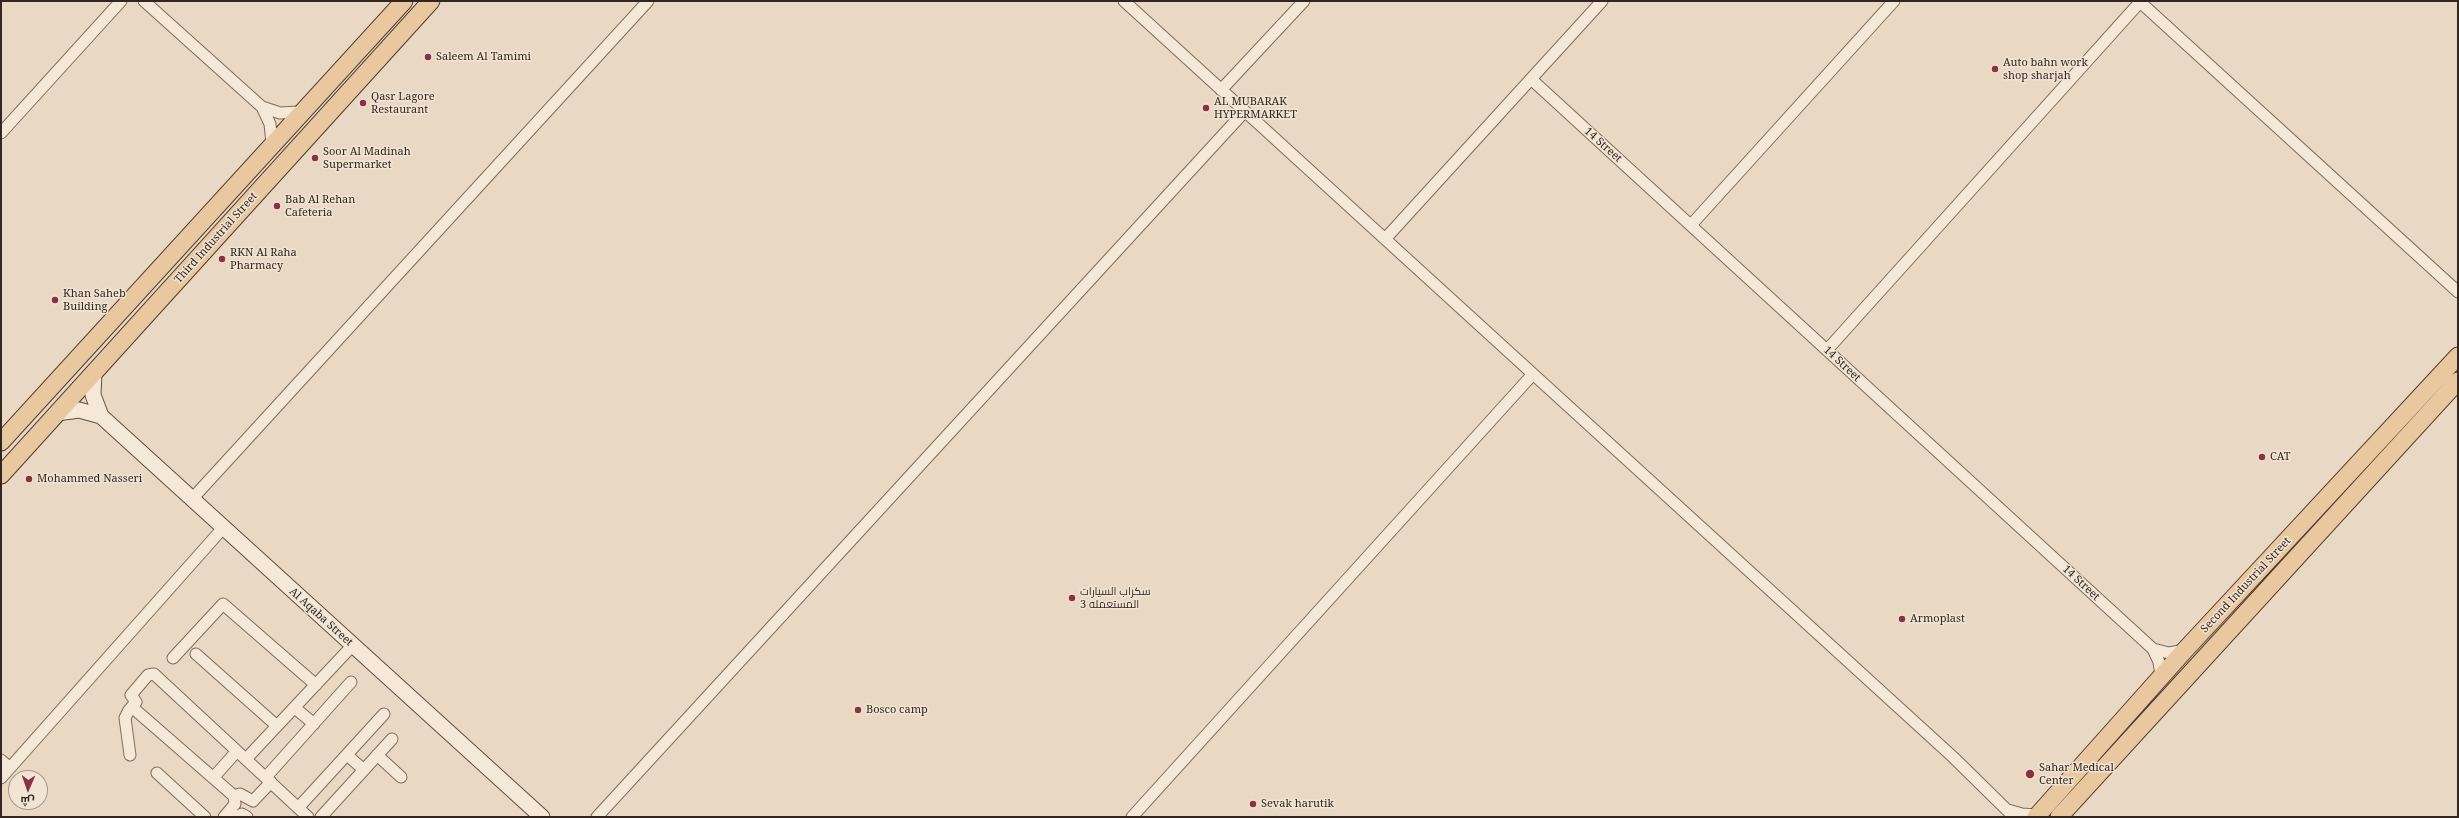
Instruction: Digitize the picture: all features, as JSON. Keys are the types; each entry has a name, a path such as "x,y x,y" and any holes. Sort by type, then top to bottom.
{"main road":[{"name":"Third Industrial Street","path":"1,442 300,112 404,1"},
{"name":"Third Industrial Street","path":"1,474 431,1"},
{"path":"370,68 365,58 386,30 391,14"},
{"path":"287,159 291,141 306,122 304,114 300,112"},
{"name":"Second Industrial Street","path":"2037,816 2161,676 2458,356"},
{"name":"Second Industrial Street","path":"2059,817 2458,381"}],"street":[{"path":"1,133 122,1"},
{"path":"144,1 262,107 270,124 272,143"},
{"path":"192,499 648,1"},
{"path":"1124,1 1953,756 2011,813 2037,816"},
{"path":"1222,90 1304,1"},
{"path":"1385,239 1602,1"},
{"path":"1691,225 1894,1"},
{"path":"1827,350 2140,1 2458,292"},
{"name":"14 Street","path":"1531,79 2153,649 2159,662 2161,676"},
{"path":"262,107 280,113 300,112"},
{"path":"597,817 1245,111"},
{"name":"Al Aqaba Street","path":"94,372 93,395 100,416"},
{"path":"1132,817 1533,374"},
{"name":"Al Aqaba Street","path":"57,413 79,410 100,416 542,817"},
{"path":"1,778 223,528"},
{"path":"173,658 223,604 316,685"},
{"path":"246,759 352,646"},
{"path":"2153,649 2169,653 2185,650"},
{"path":"196,654 277,726"},
{"path":"130,755 125,718 136,702 132,694 148,675 154,674 308,817"},
{"path":"234,796 240,794 253,802 314,724 352,682"},
{"path":"132,707 234,796 235,804 224,817"},
{"path":"295,708 314,724"},
{"path":"298,808 384,714"},
{"path":"321,817 392,739"},
{"path":"213,778 237,751"},
{"path":"347,755 364,770"},
{"path":"378,755 401,777"},
{"path":"1,760 10,768"},
{"path":"157,773 205,817"},
{"path":"237,817 242,814 247,817"}],"place":[{"name":"Saleem Al Tamimi","path":"428,57"},
{"name":"Auto bahn work shop sharjah","path":"1995,69"},
{"name":"Qasr Lagore Restaurant","path":"363,103"},
{"name":"AL MUBARAK HYPERMARKET","path":"1206,108"},
{"name":"Soor Al Madinah Supermarket","path":"315,158"},
{"name":"Bab Al Rehan Cafeteria","path":"277,206"},
{"name":"RKN Al Raha Pharmacy","path":"222,259"},
{"name":"Khan Saheb Building","path":"55,300"},
{"name":"CAT","path":"2262,457"},
{"name":"Mohammed Nasseri","path":"29,479"},
{"name":"سكراب السيارات المستعمله 3","path":"1072,598"},
{"name":"Armoplast","path":"1902,619"},
{"name":"Bosco camp","path":"858,710"},
{"name":"Sahar Medical Center","path":"2030,774"},
{"name":"Sevak harutik","path":"1253,804"}]}
